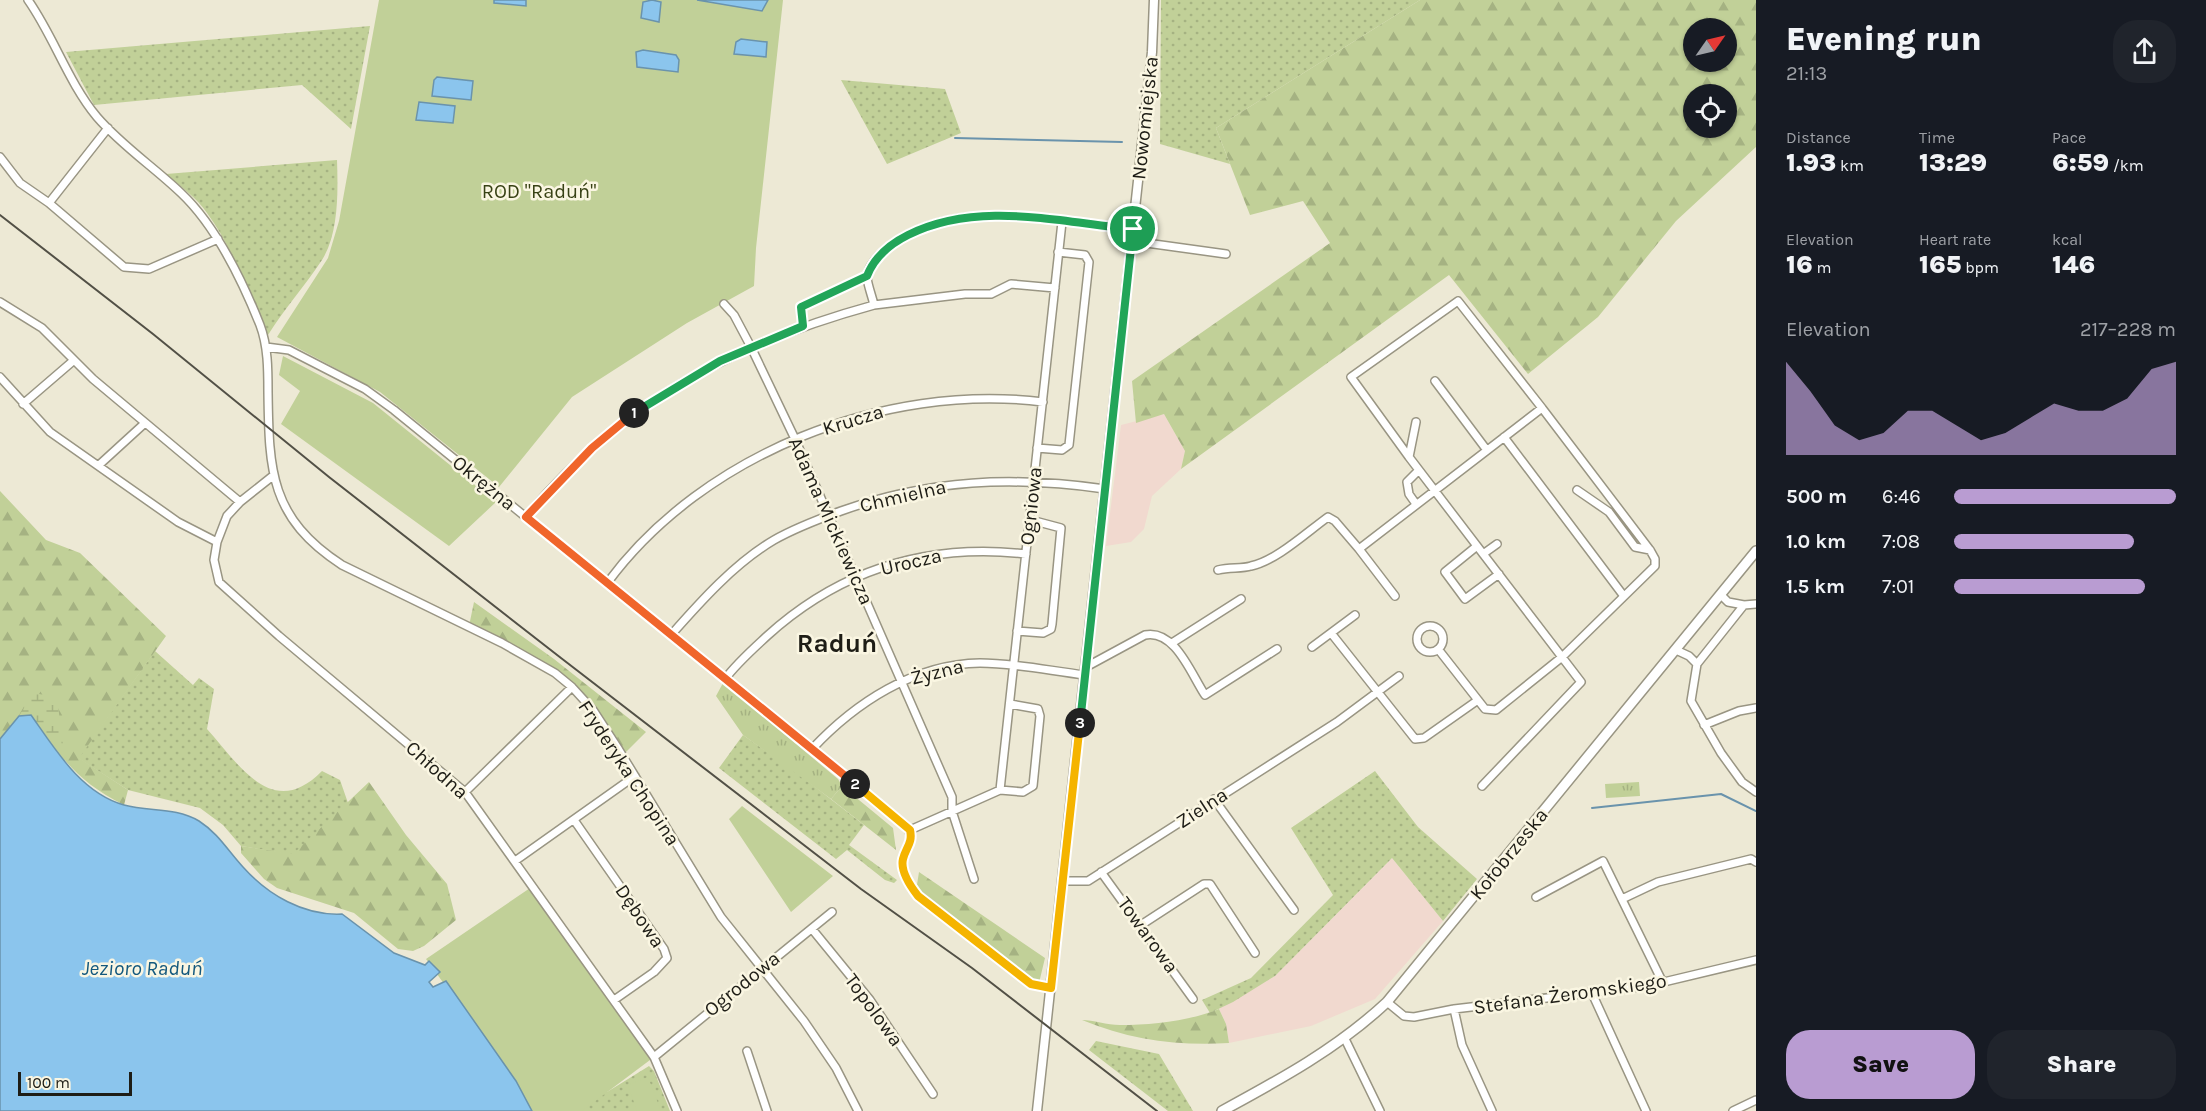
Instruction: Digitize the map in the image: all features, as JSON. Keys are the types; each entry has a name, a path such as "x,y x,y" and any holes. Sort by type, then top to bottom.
{"main road":[{"name":"Kołobrzeska","path":"1222,1111 1307,1064 1345,1039 1387,1002 1756,551"}],"street":[{"name":"Fryderyka Chopina","path":"28,0 87,102 108,128 180,192 218,239 259,323 266,347 269,450 283,502 295,526 321,552 342,565 502,643 555,673 572,687 593,710 721,917 794,1007 836,1068 858,1111"},
{"name":"Nowomiejska","path":"1039,1111 1152,52 1154,0"},
{"path":"50,203 108,128"},
{"path":"0,157 20,183 50,203 124,267 149,269 218,239"},
{"path":"874,304 867,276 871,265 899,239 935,224 987,215 1133,229"},
{"name":"Ogniowa","path":"1000,790 1062,222"},
{"path":"1131,241 1226,254"},
{"path":"1037,448 1062,450 1069,445 1088,274 1089,262 1084,255 1058,252"},
{"path":"803,326 801,307 867,276"},
{"path":"526,517 616,427 694,374 751,346 803,326 874,304 965,294 991,294 1011,284 1055,288"},
{"path":"1438,649 1485,709 1496,710 1562,657 1655,566 1655,559 1650,550 1458,301 1351,377 1409,457 1434,489 1498,574 1562,657 1581,682 1482,786"},
{"path":"0,303 42,328 73,361 240,502"},
{"name":"Adama Mickiewicza","path":"724,304 734,315 751,346 795,439 902,681 952,797 952,811 974,879"},
{"name":"Okrężna","path":"266,347 289,350 373,395 608,582 910,830"},
{"path":"23,404 73,361"},
{"path":"1436,381 1486,449"},
{"path":"1,383 50,432 178,522 217,542"},
{"name":"Krucza","path":"608,582 654,530 674,513 724,478 795,439 866,414 929,402 1002,399 1043,402"},
{"path":"1359,549 1542,408"},
{"path":"1409,457 1416,422"},
{"path":"99,465 145,423"},
{"path":"1504,437 1623,595"},
{"path":"1416,504 1409,494 1407,482 1419,470"},
{"name":"Chłodna","path":"274,475 240,502 227,516 217,542 215,567 224,589 465,792 654,1058 676,1111"},
{"name":"Chmielna","path":"671,635 700,603 755,553 775,540 828,516 865,503 930,486 964,482 1034,482 1105,489"},
{"path":"1576,490 1609,512 1635,547 1650,550"},
{"path":"1218,570 1234,566 1249,567 1265,562 1328,517 1335,520 1395,596"},
{"path":"1017,631 1043,633 1051,629 1052,624 1061,528 1031,520"},
{"path":"1483,554 1497,544"},
{"path":"1477,546 1445,572 1465,599 1498,574"},
{"name":"Urocza","path":"725,679 763,640 800,608 855,576 902,561 973,550 1026,554"},
{"path":"1720,595 1728,602 1744,605 1756,604"},
{"path":"1172,643 1241,599"},
{"path":"1744,605 1697,664 1691,701 1742,782 1756,792"},
{"path":"1312,648 1355,615"},
{"path":"1085,671 1145,635 1155,633 1172,643 1205,695 1278,650"},
{"path":"1331,633 1411,736 1420,740 1478,700"},
{"path":"1676,650 1689,656 1697,664"},
{"name":"Żyzna","path":"812,749 858,708 902,681 960,664 1085,671"},
{"name":"Zielna","path":"1063,881 1088,881 1337,722 1399,676"},
{"path":"465,792 508,746 572,687"},
{"path":"1010,704 1038,709 1040,716 1033,786 1023,792 1000,790 910,830 911,841 903,865 909,883 918,896 1031,984 1051,988"},
{"path":"1704,725 1739,711 1756,708"},
{"path":"515,861 635,776"},
{"path":"1214,799 1294,910"},
{"name":"Dębowa","path":"574,820 664,949 667,958 654,972 614,1000"},
{"path":"1622,899 1658,882 1751,859 1756,862"},
{"path":"1536,897 1603,861 1663,983"},
{"name":"Towarowa","path":"1101,872 1193,999"},
{"path":"1141,925 1204,884 1210,884 1255,953"},
{"name":"Ogrodowa","path":"654,1058 832,912"},
{"name":"Topolowa","path":"812,929 870,1000 933,1094"},
{"name":"Stefana Żeromskiego","path":"1387,1002 1404,1016 1414,1017 1454,1009 1663,983 1756,960"},
{"path":"1591,991 1646,1111"},
{"path":"1454,1009 1462,1045 1492,1111"},
{"path":"1345,1039 1380,1111"},
{"path":"747,1051 767,1111"},
{"path":"1732,1111 1756,1100"}],"shaded area":[{"path":"1164,414 1185,451 1181,469 1152,496 1144,529 1131,542 1106,546 1121,425"},
{"path":"1392,858 1443,921 1375,999 1311,1026 1229,1043 1226,1024 1219,1009 1275,976"}],"green space":[{"name":"ROD \"Raduń\"","path":"379,0 783,0 756,248 754,286 687,323 572,397 499,487 380,392 277,337 328,258 339,221"},
{"path":"1161,0 1420,0 1216,128 1230,164 1160,144"},
{"path":"1420,0 1756,0 1756,147 1676,221 1598,317 1528,374 1449,275 1181,469 1185,451 1164,414 1136,423 1132,381 1330,243 1303,201 1250,215 1216,128"},
{"path":"370,26 351,129 302,85 94,105 66,52"},
{"path":"841,80 945,89 961,133 887,164"},
{"path":"337,160 336,212 328,249 268,335 217,227 198,202 166,174"},
{"path":"283,356 373,403 496,502 449,546 281,424 300,391 279,375"},
{"path":"0,491 46,540 80,553 166,636 79,758 128,790 124,805 93,787 81,777 61,756 31,715 19,716 0,739"},
{"path":"474,602 554,659 646,732 626,752 619,750 572,687 502,643 469,626"},
{"path":"155,651 193,685 199,678 214,689 207,729 245,772 258,783 273,789 288,791 304,785 322,771 340,780 348,803 293,855 241,846 223,825 200,808 128,790 78,758"},
{"path":"723,683 838,779 842,786 831,799 743,735 716,696"},
{"path":"33,693 57,697 65,762 31,715 19,716"},
{"path":"743,735 796,772 864,825 849,845 897,880 894,883 885,880 847,850 836,859 719,768"},
{"path":"1375,771 1418,827 1477,879 1443,921 1392,858 1275,976 1233,1002 1210,1013 1202,1000 1251,978 1333,895 1291,828"},
{"path":"369,782 406,835 447,884 456,920 424,946 413,951 398,949 354,913 277,888 264,879 241,853 241,846 293,854"},
{"path":"1639,782 1640,796 1606,798 1605,784"},
{"path":"842,786 893,828 896,850 831,799"},
{"path":"742,806 833,876 791,912 729,819"},
{"path":"919,872 1045,958 1039,983 916,891"},
{"path":"533,886 654,1057 582,1111 532,1111 511,1076 426,959"},
{"path":"1219,1009 1226,1024 1229,1043 1154,1040 1100,1027 1082,1020 1115,1025 1170,1022"},
{"path":"1096,1041 1159,1054 1193,1111 1168,1111 1089,1050"},
{"path":"577,1053 607,1092 649,1066 654,1071 670,1111 559,1111"},
{"path":"648,1077 661,1111 637,1111 628,1085"}],"water":[{"path":"494,0 526,0 526,6 494,3"},
{"path":"652,0 661,2 659,22 641,18 643,2"},
{"path":"697,0 768,0 762,11"},
{"path":"741,39 767,42 766,57 734,54 736,42"},
{"path":"643,50 676,55 679,60 678,72 637,67 636,52"},
{"path":"437,77 473,81 471,100 432,96 434,80"},
{"path":"419,102 455,106 453,123 416,120"},
{"name":"Jezioro Raduń","path":"31,715 70,768 95,791 124,805 172,812 199,821 218,837 253,877 275,895 314,911 342,914 394,953 425,965 429,961 440,972 429,982 433,987 446,981 516,1081 532,1111 0,1111 0,739 19,716"}],"waterway":[{"path":"955,138 1122,142"},
{"path":"1592,808 1721,794 1756,811"}],"railway":[{"path":"0,215 561,658 861,889 972,968 1157,1111"}],"district":[{"name":"Raduń","path":"837,643"}],"route":[{"path":"987,215 1034,217 1133,229 1051,988 1038,987 924,902 913,890 903,865 903,859 911,841 910,830 906,826 526,517 592,448 638,410 694,374 751,346 803,326 799,312 801,307 867,276 871,265 899,239 935,224 987,215"}]}
